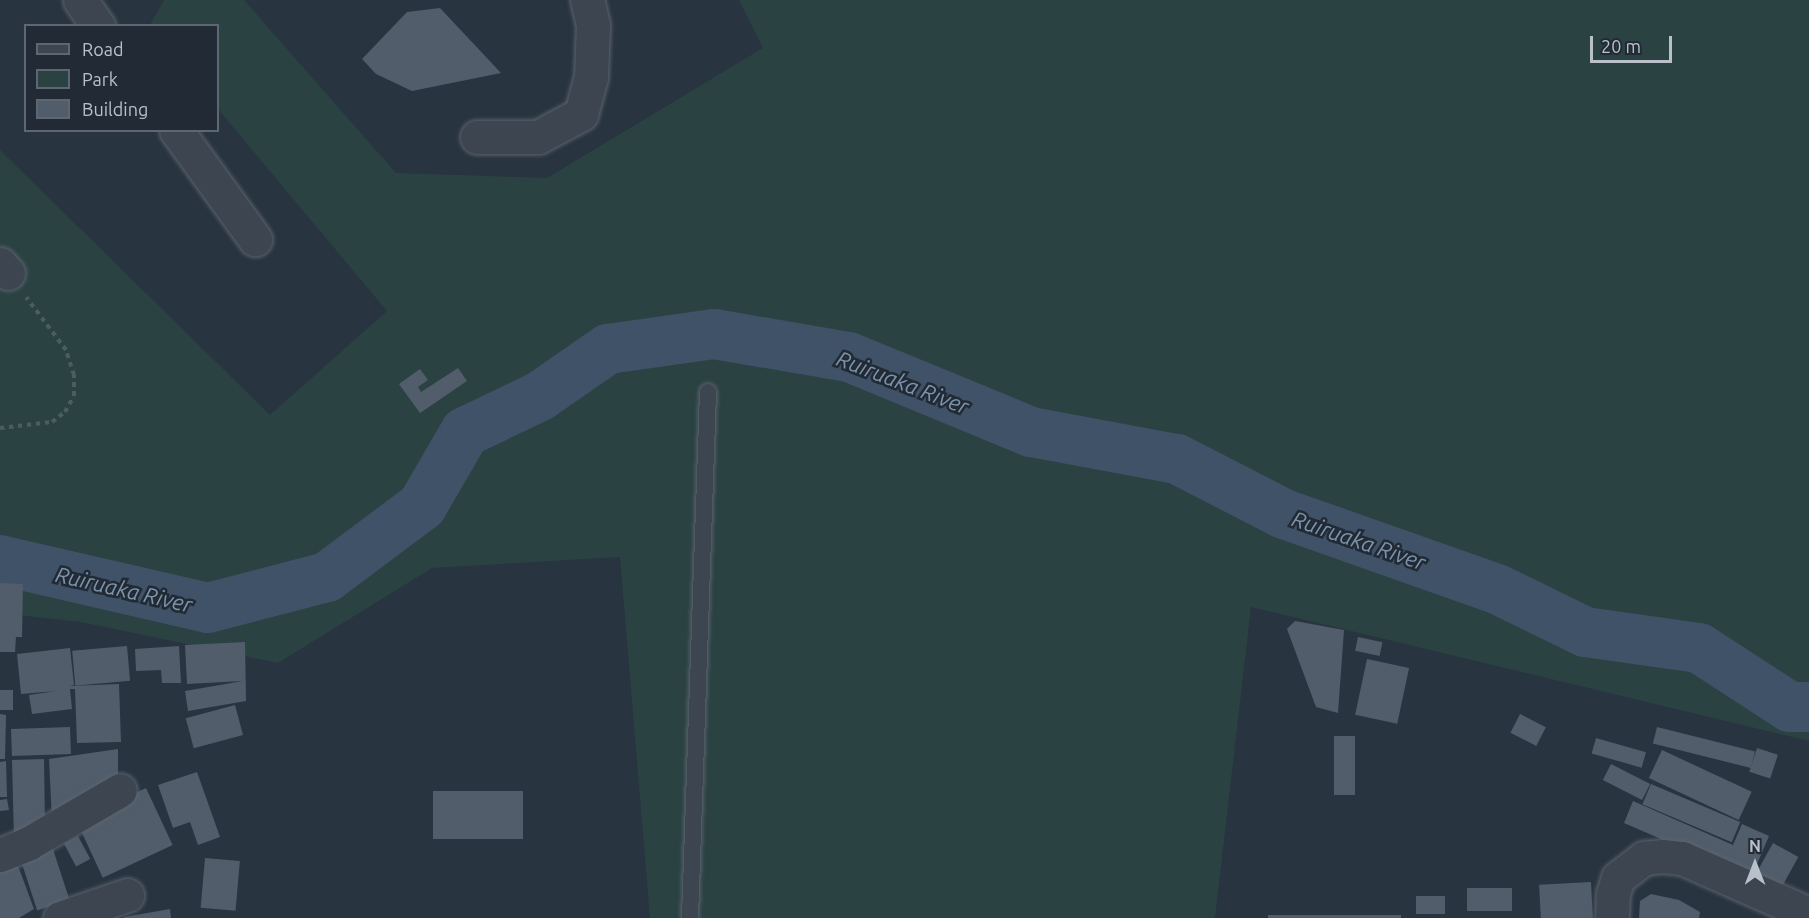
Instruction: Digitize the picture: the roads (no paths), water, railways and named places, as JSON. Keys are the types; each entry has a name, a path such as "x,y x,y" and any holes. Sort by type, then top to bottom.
{"street":[{"path":"80,0 97,24"},
{"path":"477,137 538,137 581,114 591,77 592,25 587,0"},
{"path":"177,132 255,239"},
{"path":"0,855 29,843 120,790"},
{"path":"1612,918 1613,894 1618,879 1644,858 1662,856 1682,858 1809,914"},
{"path":"60,918 127,895"}],"lane":[{"path":"690,918 708,392"}],"waterway":[{"name":"Ruiruaka River","path":"0,560 208,608 327,577 422,506 465,432 540,396 608,349 714,334 849,357 1031,432 1177,459 1284,514 1497,589 1585,632 1699,648 1790,707 1809,707"}]}
